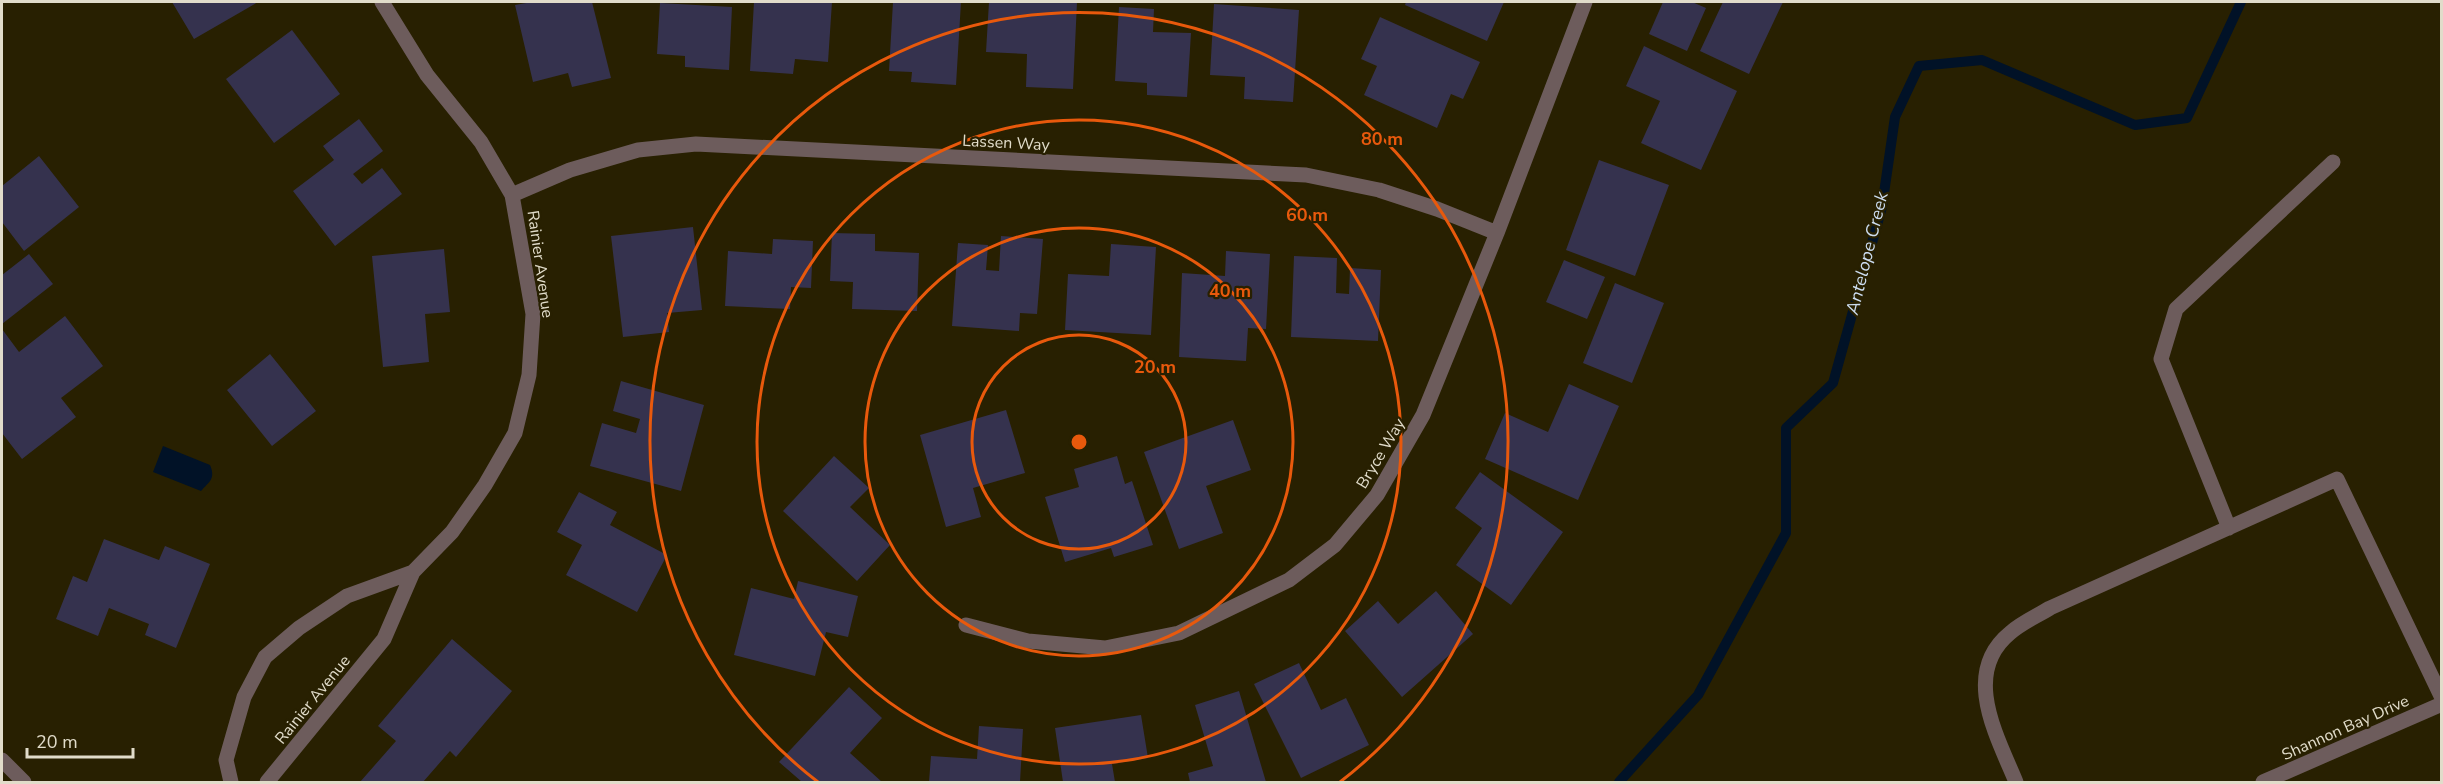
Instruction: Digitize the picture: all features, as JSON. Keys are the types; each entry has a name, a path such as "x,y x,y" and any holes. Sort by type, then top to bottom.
{"street":[{"name":"Rainier Avenue","path":"267,783 384,639 413,572 452,532 485,486 515,433 529,375 533,314 512,195 481,142 427,75 382,2"},
{"name":"Bryce Way","path":"966,625 1028,641 1106,648 1179,633 1289,580 1335,545 1377,495 1423,415 1497,233 1585,2"},
{"name":"Lassen Way","path":"512,195 570,170 638,150 696,144 1306,175 1379,190 1437,209 1497,233"},
{"path":"2229,528 2162,359 2176,309 2333,162"},
{"path":"2016,783 1986,709 1987,662 2009,633 2050,608 2337,479 2442,698"},
{"name":"Rainier Avenue","path":"231,783 226,760 244,697 265,657 299,628 347,596 413,572"},
{"name":"Shannon Bay Drive","path":"2263,783 2442,704"},
{"path":"2,760 24,783"}],"water":[{"path":"163,446 210,465 212,477 209,483 201,491 153,472"}],"building":[{"path":"172,2 258,2 194,39"},
{"path":"532,2 592,2 611,78 572,87 568,73 533,82 515,5"},
{"path":"754,2 832,2 828,62 795,59 793,74 750,71"},
{"path":"893,2 961,2 956,85 911,82 912,72 889,71"},
{"path":"989,2 1077,2 1073,89 1026,87 1027,54 986,52"},
{"path":"1406,2 1504,2 1487,41 1405,5"},
{"path":"1663,2 1692,2 1706,8 1687,51 1649,34"},
{"path":"1723,2 1783,2 1749,74 1700,51"},
{"path":"660,3 732,7 729,70 685,67 685,56 657,54"},
{"path":"1214,4 1299,10 1293,102 1244,99 1245,77 1210,75"},
{"path":"1119,7 1154,9 1153,32 1191,33 1187,97 1147,95 1147,83 1115,81"},
{"path":"1380,17 1480,62 1463,99 1451,94 1437,128 1364,95 1377,66 1361,59"},
{"path":"292,30 340,94 274,143 226,79"},
{"path":"1644,46 1737,91 1701,170 1641,143 1660,101 1626,86"},
{"path":"359,119 383,151 353,174 362,184 382,168 402,194 335,246 293,191 334,160 323,146"},
{"path":"39,156 79,207 24,251 2,222 2,186"},
{"path":"1599,160 1669,185 1635,276 1566,250"},
{"path":"693,227 702,310 667,313 669,332 623,337 611,236"},
{"path":"832,233 875,234 875,251 919,253 917,311 852,309 853,282 830,281"},
{"path":"1001,236 1043,239 1037,314 1020,313 1019,331 952,326 958,243 988,245 986,270 999,271"},
{"path":"773,239 813,241 811,288 791,287 790,309 725,306 728,251 772,254"},
{"path":"1111,244 1156,247 1151,335 1065,330 1068,274 1109,276"},
{"path":"444,249 450,312 425,314 429,362 383,367 372,256"},
{"path":"1226,251 1270,254 1266,329 1248,328 1246,361 1179,357 1182,273 1225,276"},
{"path":"29,254 53,284 2,324 2,275"},
{"path":"1294,256 1337,258 1336,293 1349,294 1350,268 1381,270 1378,341 1291,337"},
{"path":"1564,260 1605,277 1587,319 1546,302"},
{"path":"1615,283 1664,303 1632,383 1583,363"},
{"path":"65,316 103,366 61,398 76,417 22,459 2,433 2,329 19,352"},
{"path":"270,354 316,411 272,446 227,390"},
{"path":"621,381 704,405 681,491 590,466 602,423 636,433 640,419 613,411"},
{"path":"1569,384 1619,406 1578,500 1485,459 1505,413 1548,432"},
{"path":"1006,410 1025,473 973,488 981,517 946,527 920,435"},
{"path":"1233,420 1251,470 1206,486 1223,533 1179,549 1144,452"},
{"path":"834,456 869,488 850,507 890,545 857,581 783,511"},
{"path":"1117,456 1125,484 1132,481 1153,545 1114,557 1111,548 1065,562 1045,497 1079,487 1074,469"},
{"path":"1480,472 1563,532 1511,605 1456,565 1482,528 1455,508"},
{"path":"579,492 617,512 610,525 667,555 637,612 566,575 582,545 557,532"},
{"path":"104,539 159,560 165,546 210,564 176,648 145,635 149,624 109,608 98,636 56,619 73,576 87,582"},
{"path":"798,581 858,596 848,637 826,632 815,676 734,655 751,588 794,599"},
{"path":"1436,591 1473,634 1402,697 1345,631 1378,601 1398,624"},
{"path":"452,639 512,691 456,757 450,751 423,782 360,782 396,741 378,726"},
{"path":"1299,663 1321,710 1346,698 1369,745 1301,778 1254,684"},
{"path":"849,687 882,718 850,753 882,782 802,782 779,762"},
{"path":"1239,691 1266,782 1190,782 1188,773 1213,766 1195,705"},
{"path":"1141,715 1148,758 1112,764 1115,782 1063,782 1055,728"},
{"path":"979,726 1023,729 1020,782 929,782 931,756 977,759"}],"waterway":[{"name":"Antelope Creek","path":"1619,782 1698,695 1786,533 1786,428 1833,383 1882,207 1895,117 1919,66 1982,60 2135,125 2187,118 2241,2"}]}
